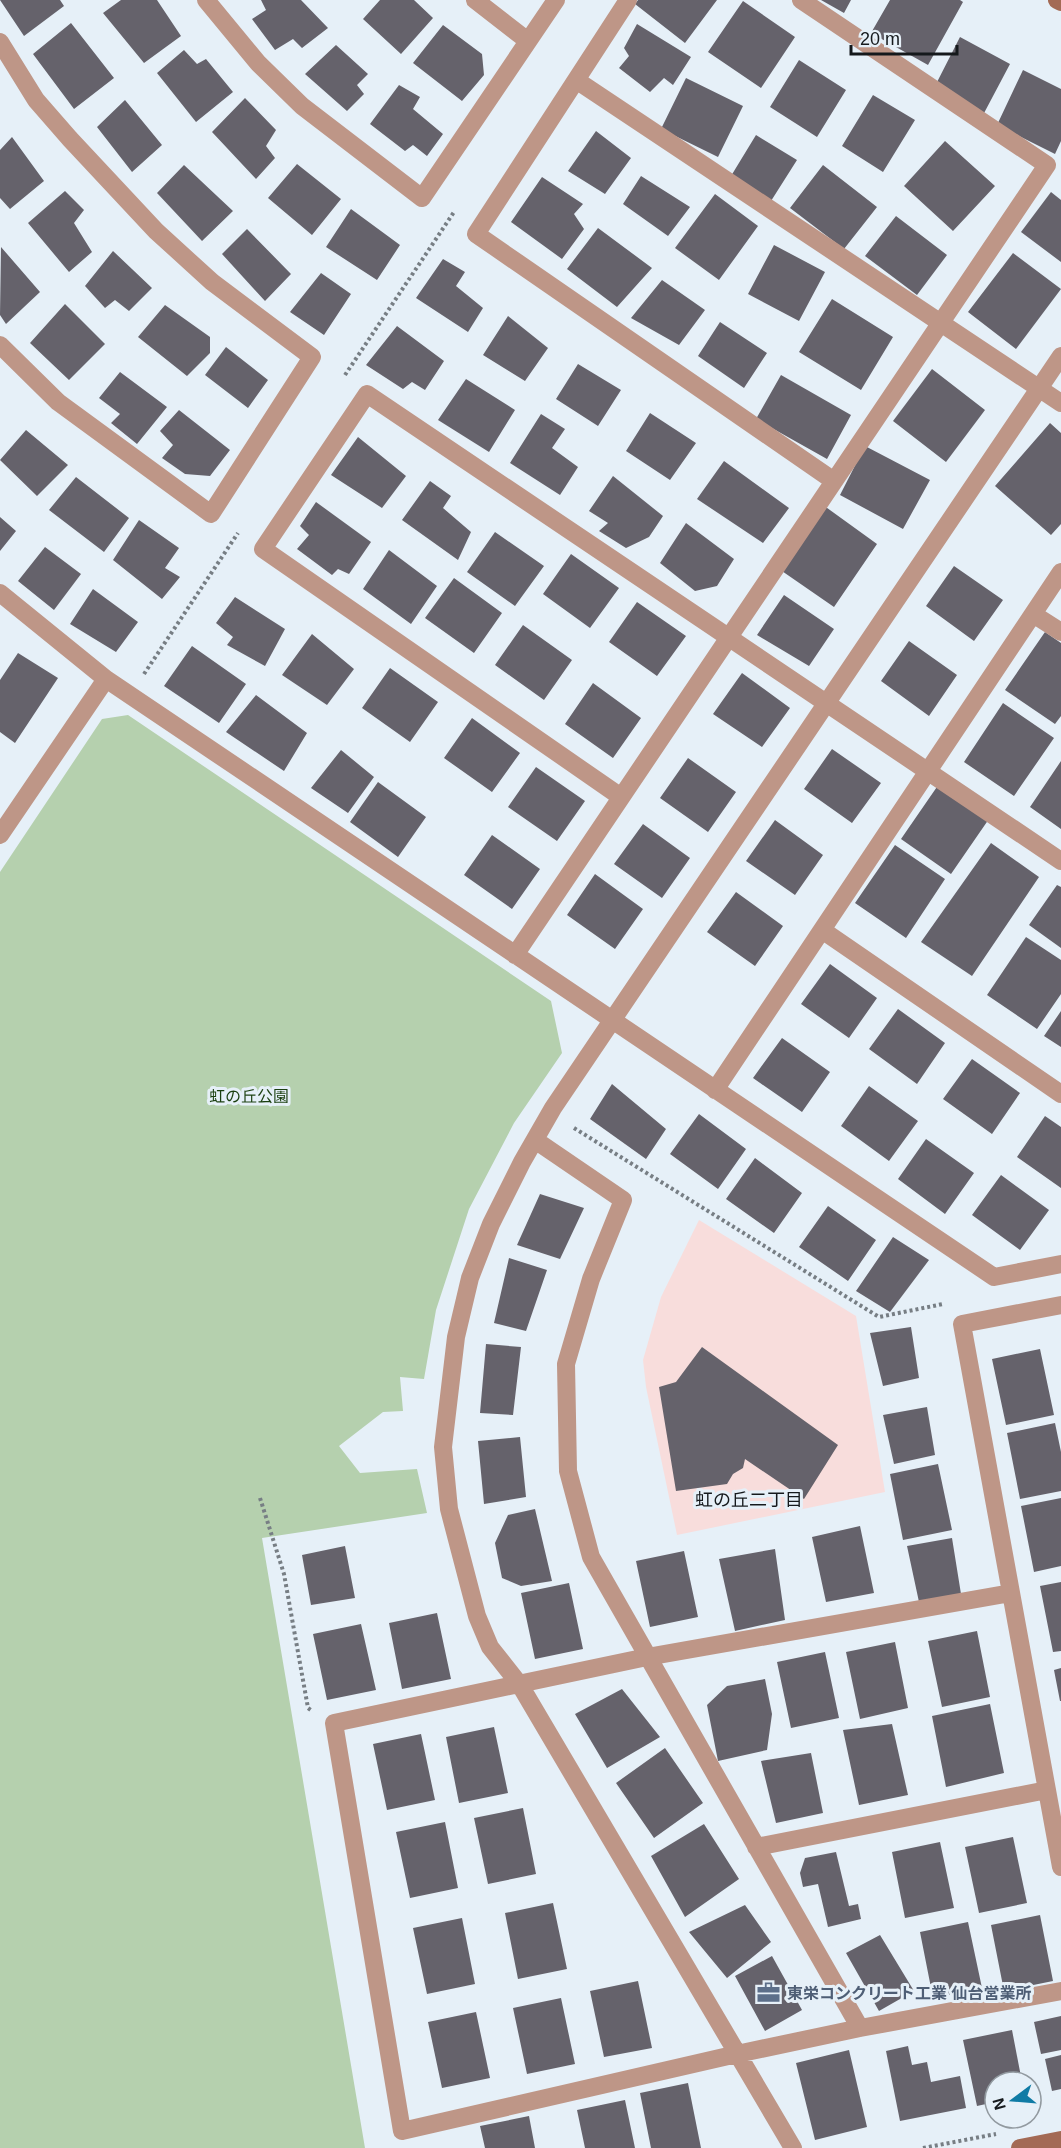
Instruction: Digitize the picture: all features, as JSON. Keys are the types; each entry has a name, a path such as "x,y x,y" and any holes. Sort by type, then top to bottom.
{"street":[{"path":"206,0 258,63 302,106 422,198 556,0"},
{"path":"475,0 528,41"},
{"path":"628,0 476,234 834,481"},
{"path":"515,955 1047,165 801,0"},
{"path":"0,42 36,100 70,140 156,231 212,282 312,357 212,514 58,402 0,345"},
{"path":"576,80 1061,404"},
{"path":"793,2148 520,1685 490,1647 477,1616 449,1509 443,1447 456,1337 470,1278 491,1224 550,1113 1061,356"},
{"path":"621,797 263,549 366,394 1061,861"},
{"path":"715,1090 1061,572"},
{"path":"0,593 106,680 994,1276 1061,1264"},
{"path":"1033,614 1061,632"},
{"path":"0,835 106,680"},
{"path":"822,930 1061,1094"},
{"path":"535,1140 623,1200 591,1280 566,1364 568,1471 591,1557 860,2028"},
{"path":"1061,1305 962,1324 1061,1867"},
{"path":"1011,1593 647,1657 334,1723 402,2131 737,2054 860,2028 1061,1991"},
{"path":"756,1847 1047,1790"},
{"path":"1020,2148 1061,2140"}],"path":[{"path":"343,377 457,208"},
{"path":"129,695 243,526"},
{"path":"550,1113 879,1317 954,1302"},
{"path":"260,1498 284,1574 308,1708 334,1723"},
{"path":"923,2148 1004,2133"}],"shaded area":[{"path":"699,1220 856,1316 885,1492 677,1535 646,1387 643,1360 661,1297"}],"green space":[{"name":"虹の丘公園","path":"128,715 551,1001 562,1053 514,1123 469,1209 436,1310 424,1379 400,1377 403,1411 383,1412 339,1446 360,1473 417,1469 427,1513 262,1538 365,2148 0,2148 0,872 102,719"}],"building":[{"path":"0,0 60,0 64,6 24,36"},
{"path":"121,0 157,0 181,36 144,63 103,13"},
{"path":"261,0 301,0 328,28 302,48 293,39 275,50 252,19 266,10"},
{"path":"380,0 414,0 433,18 401,54 363,19"},
{"path":"638,0 717,0 685,43 635,4"},
{"path":"821,0 851,0 844,13"},
{"path":"890,0 960,0 963,2 928,65 871,33"},
{"path":"743,1 795,37 761,88 708,52"},
{"path":"71,23 114,78 74,109 33,54"},
{"path":"637,24 691,57 673,85 664,78 650,92 619,68 629,56 624,48"},
{"path":"443,25 482,54 484,75 462,101 413,63"},
{"path":"960,37 1010,64 983,115 934,88"},
{"path":"336,45 368,74 357,85 364,94 347,111 305,74"},
{"path":"184,50 197,64 206,59 233,92 196,122 157,73"},
{"path":"799,60 846,90 817,137 770,107"},
{"path":"1023,70 1061,89 1061,141 1055,154 997,125"},
{"path":"686,78 743,106 718,157 661,129"},
{"path":"399,85 420,97 413,109 443,134 427,156 413,145 405,151 370,124"},
{"path":"873,95 915,120 883,172 842,146"},
{"path":"245,98 276,130 266,146 275,158 256,179 212,132"},
{"path":"125,100 162,145 132,172 97,127"},
{"path":"596,131 631,158 605,194 568,171"},
{"path":"756,135 797,160 771,201 731,176"},
{"path":"12,137 44,181 10,209 0,198 0,150"},
{"path":"945,141 995,186 953,231 904,186"},
{"path":"297,164 341,199 312,235 268,198"},
{"path":"184,165 233,211 202,241 157,193"},
{"path":"823,165 877,207 844,249 790,208"},
{"path":"641,176 690,207 668,236 623,204"},
{"path":"542,177 583,204 574,214 584,229 562,259 511,222"},
{"path":"65,191 84,210 74,223 92,252 69,272 28,223"},
{"path":"1051,192 1061,200 1061,262 1021,232"},
{"path":"715,194 758,226 719,280 675,248"},
{"path":"351,209 400,245 377,280 326,247"},
{"path":"896,216 947,255 917,295 865,256"},
{"path":"598,228 652,268 617,307 567,269"},
{"path":"247,229 291,274 265,301 222,254"},
{"path":"774,245 825,272 799,321 748,294"},
{"path":"1,247 40,292 6,324 0,315"},
{"path":"113,251 152,288 129,311 115,300 105,308 85,286"},
{"path":"1013,253 1061,289 1016,349 968,312"},
{"path":"443,259 465,272 456,286 483,308 468,332 416,298"},
{"path":"321,273 351,294 324,335 290,312"},
{"path":"662,280 705,310 679,345 631,318"},
{"path":"832,299 893,337 861,390 799,352"},
{"path":"65,304 105,344 69,380 30,343"},
{"path":"165,305 210,337 210,353 187,376 138,337"},
{"path":"508,316 548,348 525,381 483,355"},
{"path":"720,322 767,353 744,388 698,356"},
{"path":"397,326 444,361 425,390 412,382 403,389 366,365"},
{"path":"226,347 268,380 248,408 205,375"},
{"path":"578,364 621,390 598,426 556,399"},
{"path":"932,369 985,410 946,462 893,421"},
{"path":"120,372 167,407 137,444 111,423 120,414 99,398"},
{"path":"781,375 851,415 827,459 756,419"},
{"path":"466,379 515,410 489,452 438,420"},
{"path":"179,410 230,450 210,476 185,474 162,458 173,445 160,431"},
{"path":"650,413 696,443 670,480 626,451"},
{"path":"541,414 565,429 552,448 578,467 560,495 510,463"},
{"path":"1050,423 1061,433 1061,524 1051,535 995,486"},
{"path":"26,430 68,465 37,496 0,460"},
{"path":"358,437 406,476 382,508 331,475"},
{"path":"865,446 930,480 903,529 840,495"},
{"path":"724,461 789,508 763,543 697,499"},
{"path":"613,476 663,516 649,537 626,548 599,531 608,523 589,511"},
{"path":"76,477 129,518 104,552 49,510"},
{"path":"430,481 451,496 443,508 471,532 458,560 402,520"},
{"path":"316,502 371,542 349,574 338,569 332,575 297,549 309,535 300,526"},
{"path":"823,505 877,544 834,607 779,569"},
{"path":"0,517 16,531 0,551"},
{"path":"139,520 179,548 165,568 180,577 162,599 113,560"},
{"path":"686,523 734,559 717,586 695,591 660,563"},
{"path":"495,532 544,566 515,606 467,572"},
{"path":"45,547 81,574 54,610 18,581"},
{"path":"389,550 437,586 411,624 363,589"},
{"path":"571,554 619,588 590,628 543,594"},
{"path":"954,566 1003,600 974,641 926,606"},
{"path":"454,578 502,613 474,653 425,618"},
{"path":"93,589 138,622 116,652 70,624"},
{"path":"784,595 834,629 809,666 757,635"},
{"path":"235,597 285,629 265,666 227,645 233,637 216,623"},
{"path":"637,602 686,636 657,676 609,642"},
{"path":"523,625 572,660 544,700 495,665"},
{"path":"1045,632 1061,643 1061,716 1055,724 1005,690"},
{"path":"312,634 354,669 327,705 282,675"},
{"path":"909,641 957,675 929,716 881,681"},
{"path":"192,646 246,684 219,723 164,686"},
{"path":"18,653 58,678 15,743 0,732 0,680"},
{"path":"390,668 438,702 410,742 362,708"},
{"path":"742,673 790,708 762,747 713,714"},
{"path":"593,683 641,718 613,758 565,724"},
{"path":"256,695 307,733 284,771 226,732"},
{"path":"1003,703 1054,738 1014,796 964,762"},
{"path":"472,718 520,753 492,792 444,758"},
{"path":"832,749 881,783 852,823 804,789"},
{"path":"341,750 374,777 348,813 311,788"},
{"path":"688,758 736,792 708,832 660,798"},
{"path":"1061,761 1061,829 1030,807"},
{"path":"536,767 585,801 557,841 508,807"},
{"path":"941,781 991,816 951,874 901,839"},
{"path":"378,782 426,817 398,857 350,822"},
{"path":"775,820 823,855 795,895 746,861"},
{"path":"643,824 690,858 662,898 614,864"},
{"path":"492,835 540,869 512,909 464,875"},
{"path":"991,843 1039,877 972,976 921,942"},
{"path":"895,845 945,879 906,938 855,903"},
{"path":"595,874 643,909 615,949 567,915"},
{"path":"1057,885 1061,887 1061,948 1029,925"},
{"path":"736,892 783,926 755,966 707,932"},
{"path":"1026,937 1061,960 1061,994 1037,1029 987,995"},
{"path":"830,964 877,998 849,1038 801,1004"},
{"path":"898,1009 945,1043 917,1084 869,1049"},
{"path":"1061,1011 1061,1047 1044,1036"},
{"path":"782,1038 830,1072 802,1112 753,1078"},
{"path":"972,1059 1020,1093 992,1134 943,1099"},
{"path":"612,1084 666,1129 646,1159 590,1119"},
{"path":"869,1086 918,1121 889,1161 841,1126"},
{"path":"699,1114 746,1149 718,1189 670,1154"},
{"path":"1045,1116 1061,1127 1061,1188 1017,1157"},
{"path":"926,1139 974,1173 945,1214 898,1179"},
{"path":"755,1158 802,1193 774,1233 726,1199"},
{"path":"1001,1175 1049,1210 1020,1250 972,1215"},
{"path":"540,1194 584,1208 560,1259 517,1245"},
{"path":"828,1206 876,1240 848,1281 799,1247"},
{"path":"893,1237 929,1260 890,1312 856,1291"},
{"path":"509,1258 547,1270 526,1331 494,1323"},
{"path":"911,1327 919,1378 883,1386 870,1333"},
{"path":"486,1344 521,1347 513,1415 480,1413"},
{"path":"702,1347 838,1445 804,1499 745,1459 743,1468 733,1474 727,1484 676,1491 659,1387 676,1382"},
{"path":"1040,1349 1054,1415 1006,1425 992,1359"},
{"path":"927,1407 935,1455 894,1464 883,1415"},
{"path":"1055,1423 1061,1452 1061,1491 1020,1499 1007,1433"},
{"path":"520,1437 526,1497 484,1504 478,1441"},
{"path":"938,1464 952,1530 903,1540 890,1474"},
{"path":"1061,1498 1061,1566 1034,1572 1021,1506"},
{"path":"535,1509 552,1581 521,1586 502,1578 495,1543 508,1515"},
{"path":"860,1526 874,1593 826,1602 812,1537"},
{"path":"952,1538 961,1594 919,1602 907,1546"},
{"path":"345,1546 355,1598 311,1605 302,1555"},
{"path":"775,1549 785,1620 735,1631 719,1559"},
{"path":"684,1551 698,1617 650,1627 636,1561"},
{"path":"1061,1582 1061,1651 1053,1652 1040,1586"},
{"path":"569,1583 583,1649 535,1659 521,1593"},
{"path":"437,1613 451,1679 402,1689 389,1623"},
{"path":"361,1624 376,1690 327,1700 313,1634"},
{"path":"977,1631 990,1697 942,1707 928,1641"},
{"path":"895,1642 908,1708 860,1719 846,1652"},
{"path":"825,1652 839,1718 791,1728 777,1662"},
{"path":"1061,1668 1061,1701 1060,1701 1054,1670"},
{"path":"765,1679 772,1714 767,1750 718,1761 707,1705 727,1686"},
{"path":"622,1689 660,1737 607,1768 575,1714"},
{"path":"990,1704 1004,1773 946,1787 932,1716"},
{"path":"892,1724 908,1795 859,1805 843,1730"},
{"path":"494,1727 508,1793 459,1803 446,1737"},
{"path":"421,1734 435,1800 387,1810 373,1744"},
{"path":"665,1748 703,1803 654,1838 616,1783"},
{"path":"811,1753 823,1813 776,1823 761,1761"},
{"path":"523,1808 536,1874 488,1884 474,1818"},
{"path":"445,1822 458,1888 410,1898 396,1832"},
{"path":"704,1824 739,1879 685,1917 651,1856"},
{"path":"1013,1837 1027,1903 979,1913 965,1847"},
{"path":"940,1842 954,1908 905,1918 892,1852"},
{"path":"836,1852 849,1906 858,1904 861,1919 828,1927 818,1884 803,1887 800,1873 805,1858"},
{"path":"553,1903 567,1969 518,1979 505,1913"},
{"path":"745,1905 771,1942 727,1978 689,1932"},
{"path":"1040,1915 1053,1981 1004,1991 991,1925"},
{"path":"462,1918 475,1984 427,1994 413,1928"},
{"path":"968,1922 982,1988 933,1998 920,1932"},
{"path":"880,1935 914,1991 879,2011 846,1953"},
{"path":"772,1956 802,2010 765,2031 735,1976"},
{"path":"638,1981 652,2048 604,2057 590,1991"},
{"path":"561,1998 575,2064 527,2074 513,2008"},
{"path":"476,2012 490,2078 442,2088 428,2022"},
{"path":"1061,2016 1061,2050 1041,2054 1034,2022"},
{"path":"1012,2030 1020,2070 983,2070 983,2105 977,2106 963,2040"},
{"path":"908,2046 912,2065 927,2062 931,2082 960,2076 966,2108 900,2121 886,2051"},
{"path":"849,2050 867,2127 815,2140 796,2063"},
{"path":"1061,2055 1061,2089 1052,2091 1045,2059"},
{"path":"688,2083 701,2148 651,2148 640,2093"},
{"path":"625,2100 635,2148 585,2148 577,2110"},
{"path":"529,2116 535,2148 485,2148 480,2126"}],"place":[{"name":"東栄コンクリート工業 仙台営業所","path":"769,1993"}],"district":[{"name":"虹の丘二丁目","path":"749,1500"}]}
